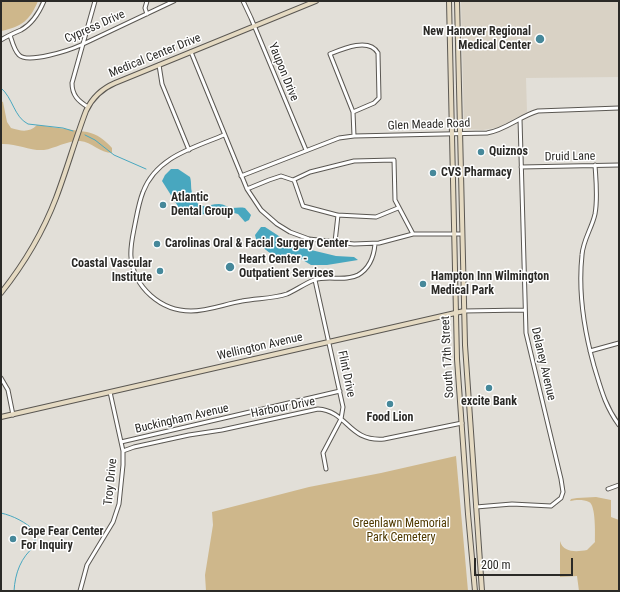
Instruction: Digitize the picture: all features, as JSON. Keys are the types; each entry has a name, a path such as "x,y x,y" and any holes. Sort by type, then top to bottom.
{"main road":[{"name":"Medical Center Drive","path":"1,293 14,277 33,247 54,203 88,107 96,96 108,86 316,1"},
{"name":"South 17th Street","path":"449,1 456,313 468,514 475,591"},
{"name":"South 17th Street","path":"457,1 465,352 482,591"},
{"name":"Wellington Avenue","path":"1,417 464,311"}],"street":[{"path":"1,40 30,23 39,12 44,1"},
{"path":"88,107 73,94 72,86 81,45 95,1"},
{"path":"147,1 145,8 147,14"},
{"name":"Cypress Drive","path":"10,35 18,54 26,58 65,51 81,45 174,1"},
{"name":"Yaupon Drive","path":"243,1 255,26 306,150"},
{"path":"353,112 374,103 379,98 379,60 377,52 371,47 354,45 330,54 353,112 354,136"},
{"path":"191,52 247,189 261,210 272,221 283,228 309,238 335,242 375,244 389,242 412,234 462,234"},
{"path":"159,65 162,84 189,150"},
{"name":"Glen Meade Road","path":"241,176 332,140 354,136 494,132 532,113 543,111 619,108"},
{"name":"Delaney Avenue","path":"476,507 512,504 551,506 561,498 562,492 561,479 527,342 524,310 520,119"},
{"path":"224,135 173,157 158,167 147,183 140,200 132,240 131,258 138,280 150,295 168,306 181,310 196,311 244,300 281,295 315,280 347,278 360,274 366,269 371,261 375,244"},
{"path":"247,189 281,176 294,180 310,172 350,162 394,160 395,200 412,234"},
{"path":"596,165 596,204 593,220 583,248 580,283 583,316 590,351 605,401 619,425"},
{"name":"Druid Lane","path":"521,167 619,165"},
{"path":"294,180 303,206 338,215 376,217 398,208"},
{"path":"335,242 338,215"},
{"name":"Flint Drive","path":"315,280 330,341 343,407 341,419 323,453 326,469"},
{"name":"Wellington Avenue","path":"464,311 524,310"},
{"path":"590,351 619,343"},
{"path":"1,378 8,390 14,415"},
{"name":"Buckingham Avenue","path":"121,442 340,391"},
{"name":"Troy Drive","path":"80,591 87,565 113,522 118,510 123,452 110,392"},
{"name":"Harbour Drive","path":"123,452 189,435 226,430 318,409 332,412 357,434 367,439 375,440 462,422"},
{"path":"608,489 619,485"}],"shaded area":[{"name":"New Hanover Regional Medical Center","path":"461,1 619,1 619,77 526,78 527,112 500,127 483,130 466,129 464,125"}],"green space":[{"path":"1,1 38,1 32,13 24,22 15,27 1,31"},
{"path":"1,101 3,102 7,122 11,128 25,131 34,128 37,125 87,132 104,140 112,148 112,153 108,153 88,143 80,141 71,142 44,150 1,144"},
{"name":"Greenlawn Memorial Park Cemetery","path":"456,456 468,591 206,591 205,575 213,525 212,512 309,487"},
{"path":"596,497 611,500 611,517 619,520 619,591 579,591 577,576 560,577 560,541 564,548 571,551 587,550 595,542 595,520 593,508 589,502 584,500 570,501 571,499"}],"water":[{"path":"171,169 178,169 190,177 192,193 198,204 204,206 222,204 232,208 245,208 251,215 249,220 245,222 238,214 226,211 199,215 181,211 162,181"},
{"path":"261,227 265,227 288,242 307,249 336,256 354,257 358,260 327,265 311,265 293,254 275,256 262,247 257,241 255,235"}],"waterway":[{"path":"1,88 5,92 16,112 23,121 28,124 63,128 73,131"},
{"path":"85,135 95,140 114,155 146,169"},
{"path":"1,513 19,520 35,531 35,546 22,560 17,572 14,591"}],"place":[{"name":"New Hanover Regional Medical Center","path":"540,39"},
{"name":"Quiznos","path":"481,152"},
{"name":"CVS Pharmacy","path":"433,173"},
{"name":"Atlantic Dental Group","path":"163,205"},
{"name":"Carolinas Oral & Facial Surgery Center","path":"157,244"},
{"name":"Heart Center - Outpatient Services","path":"230,267"},
{"name":"Coastal Vascular Institute","path":"160,271"},
{"name":"Hampton Inn Wilmington Medical Park","path":"423,284"},
{"name":"excite Bank","path":"489,388"},
{"name":"Food Lion","path":"390,404"},
{"name":"Cape Fear Center For Inquiry","path":"13,539"}]}
